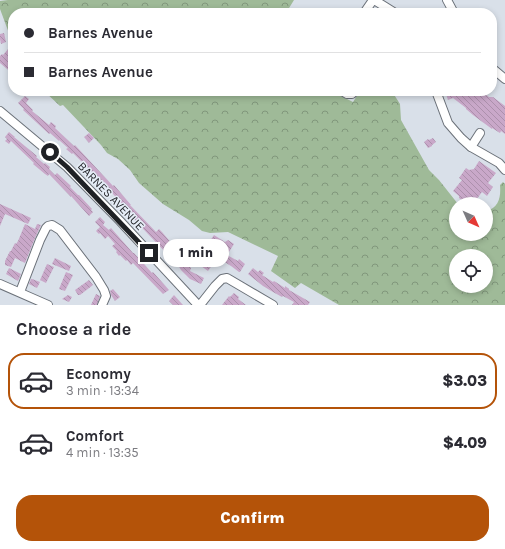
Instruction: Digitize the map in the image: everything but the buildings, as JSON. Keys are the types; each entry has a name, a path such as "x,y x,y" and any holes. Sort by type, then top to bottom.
{"street":[{"path":"368,8 373,0 385,8"},
{"path":"497,72 505,79"},
{"path":"438,96 448,123 461,138 472,147 499,163 505,170"},
{"name":"BARNES AVENUE","path":"0,110 67,167 199,305"},
{"path":"472,147 480,133"},
{"path":"20,292 40,240 46,228 52,225 60,230 104,290 106,294 102,305"},
{"path":"199,305 222,279 227,278 273,305"},
{"path":"1,287 20,292 48,305"}],"green space":[{"path":"294,0 289,8 8,8 8,31 0,9 0,1"},
{"path":"49,96 341,96 353,102 357,96 395,96 400,104 401,120 429,170 452,197 449,197 449,241 493,241 493,208 499,198 500,185 503,182 505,184 505,305 339,305 301,283 295,288 271,271 278,256 228,232 210,233 202,231 189,220 163,204 139,183 130,170 118,159 107,153 63,105 60,106"}],"route":[{"path":"50,152 67,167 120,221 149,253"}]}
